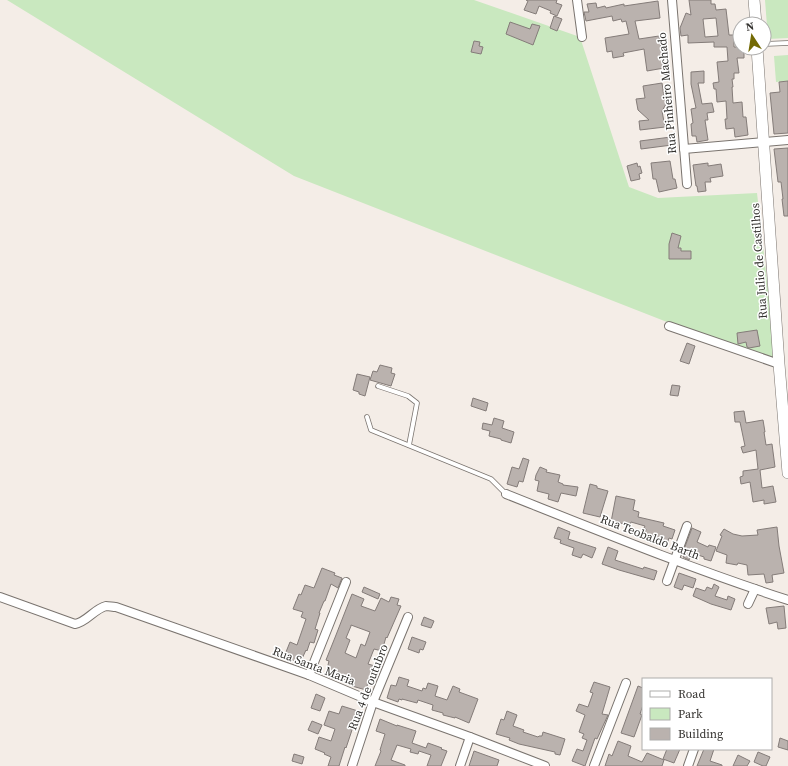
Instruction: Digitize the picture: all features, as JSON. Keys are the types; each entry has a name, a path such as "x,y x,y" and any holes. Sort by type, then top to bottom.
{"main road":[{"path":"754,0 755,16"},
{"name":"Rua Julio de Castilhos","path":"758,56 778,364 788,473"}],"street":[{"path":"577,0 582,37"},
{"name":"Rua Pinheiro Machado","path":"672,0 687,184"},
{"path":"684,149 788,140"},
{"path":"669,326 778,364"},
{"name":"Rua Teobaldo Barth","path":"506,494 675,560 788,600"},
{"path":"667,581 687,526"},
{"path":"309,675 346,582"},
{"path":"748,604 755,589"},
{"name":"Rua Santa Maria","path":"0,597 75,624 80,623 98,609 107,606 116,607 309,675 373,702 545,766"},
{"name":"Rua 4 de outubro","path":"352,766 373,702 408,617"},
{"path":"594,766 626,683"},
{"path":"460,766 470,737"},
{"path":"688,766 694,750"}],"lane":[{"path":"772,44 788,43"},
{"path":"378,386 408,396 416,403 409,446"},
{"path":"367,417 371,430 491,479 506,494"}],"green space":[{"path":"7,0 474,0 580,37 629,187 658,198 757,193 776,360 667,322 294,176"},
{"path":"765,0 788,0 788,38 772,39 772,16 766,16"},
{"path":"788,55 788,81 776,82 774,56"}],"building":[{"path":"526,0 557,0 556,3 562,5 557,16 550,13 551,11 539,6 536,14 524,10 528,1"},
{"path":"689,0 711,0 711,4 715,4 716,10 726,9 729,35 732,35 732,56 744,56 744,58 737,58 739,73 734,73 732,87 733,103 742,102 743,117 746,117 748,135 735,137 734,128 726,129 726,101 717,102 716,89 714,89 713,83 719,82 717,62 728,61 727,47 714,47 714,42 688,43 688,35 681,36 680,28 686,13 691,15","holes":["716,18 718,36 705,37 703,19"]},
{"path":"658,1 660,18 635,21 639,39 659,36 664,68 647,71 644,49 623,53 624,56 613,58 612,51 607,52 605,38 629,34 626,21 622,22 621,19 613,21 612,16 586,21 584,12 589,12 587,4 596,3 597,8 605,6 606,8 624,4 624,6"},
{"path":"554,16 562,19 557,31 550,28"},
{"path":"510,22 530,29 532,24 540,26 533,45 506,34"},
{"path":"474,41 480,42 479,46 483,47 481,54 471,52"},
{"path":"704,71 704,83 698,83 702,104 712,103 714,112 707,113 708,120 705,120 708,140 697,142 696,136 692,136 691,124 693,123 691,109 696,108 691,84 691,72"},
{"path":"788,81 788,133 774,134 770,93 780,92 779,82"},
{"path":"662,83 664,97 669,99 662,111 665,127 640,130 639,121 649,120 638,110 636,99 645,98 643,86"},
{"path":"671,137 672,145 641,149 640,141"},
{"path":"788,148 788,216 784,216 781,182 778,182 774,149"},
{"path":"670,161 673,179 675,179 677,188 659,192 656,179 653,179 651,163"},
{"path":"637,163 638,167 640,166 642,173 639,174 640,179 631,181 627,166"},
{"path":"708,163 708,166 721,164 723,176 710,178 711,182 705,182 706,191 698,192 693,165"},
{"path":"672,233 681,236 678,248 681,248 681,251 691,251 691,259 669,259 669,244"},
{"path":"757,330 760,346 749,348 747,347 746,342 738,344 737,333"},
{"path":"687,343 695,346 689,364 680,361"},
{"path":"380,365 392,368 391,373 395,374 391,386 370,380 373,371 377,372"},
{"path":"357,374 370,377 365,396 353,390"},
{"path":"672,385 680,386 678,396 670,395"},
{"path":"473,398 488,403 486,411 471,406"},
{"path":"744,411 746,423 763,420 766,445 772,444 775,467 760,470 762,488 773,486 776,502 764,504 764,500 753,502 750,482 741,484 740,477 743,476 743,471 758,469 756,450 743,453 741,447 745,446 740,422 735,422 734,412"},
{"path":"494,418 504,421 502,428 514,432 511,443 489,436 490,431 482,429 483,423 492,425"},
{"path":"523,458 529,460 523,482 519,481 517,487 507,484 512,467 519,469"},
{"path":"540,467 547,470 546,472 560,475 558,482 563,485 578,487 576,496 561,493 558,502 548,499 549,494 537,491 539,481 535,480"},
{"path":"590,484 608,491 600,517 583,513"},
{"path":"616,496 635,500 633,510 639,512 638,517 664,523 663,526 675,530 672,539 669,538 667,544 659,541 660,538 645,534 645,526 631,522 630,525 611,522"},
{"path":"558,527 570,532 568,539 596,548 592,558 583,554 581,558 572,555 574,548 560,543 561,540 554,538"},
{"path":"777,527 784,573 772,575 773,582 766,583 764,574 748,575 747,565 726,563 727,555 716,551 722,536 720,535 724,529 733,534 742,536 758,535 757,530"},
{"path":"692,528 701,532 697,542 708,547 709,545 716,547 711,561 692,553 689,560 683,557 685,552 683,552"},
{"path":"608,547 618,551 615,560 643,569 644,567 657,571 654,580 602,564"},
{"path":"322,568 335,573 334,575 342,578 338,588 331,584 319,613 315,629 318,630 314,643 310,642 300,663 284,657 290,642 297,645 306,619 301,617 303,612 293,609 299,594 301,595 305,585 314,588"},
{"path":"679,573 696,579 693,588 684,585 682,590 674,587"},
{"path":"714,584 719,587 715,596 727,600 728,596 735,599 731,610 711,604 693,596 696,588 705,591 707,587 712,589"},
{"path":"364,587 380,594 378,599 362,592"},
{"path":"352,594 364,599 361,606 375,611 381,598 389,602 391,597 399,599 397,605 401,606 387,638 386,637 382,651 374,649 368,664 375,666 372,675 370,675 366,690 352,686 353,682 340,678 339,680 329,677 330,674 326,673 329,661 326,660","holes":["351,625 370,632 365,646 361,644 356,658 345,653 350,640 346,638"]},
{"path":"784,606 786,628 778,629 777,622 769,624 766,608"},
{"path":"424,617 434,621 431,628 421,625"},
{"path":"412,637 426,642 423,650 420,649 419,653 408,649"},
{"path":"399,677 409,680 407,686 422,691 423,688 426,689 428,683 438,686 435,696 447,700 453,686 460,689 459,692 478,699 469,723 455,717 443,715 443,713 432,710 433,705 418,700 417,703 399,699 398,702 387,698 391,685 396,686"},
{"path":"594,682 610,687 602,714 608,715 597,739 595,738 585,766 572,761 577,749 583,751 587,740 582,738 584,734 579,732 585,715 576,711 579,704 588,707 593,693 590,692"},
{"path":"638,686 642,688 642,708 640,714 642,715 634,737 621,733"},
{"path":"316,694 325,698 320,711 311,708"},
{"path":"342,706 358,711 339,766 328,766 331,757 315,749 319,737 331,741 335,729 324,725 329,711 339,714"},
{"path":"507,711 517,715 513,726 524,730 523,732 538,737 542,736 543,732 565,739 560,755 555,754 555,752 519,744 509,740 510,738 496,734 501,719 504,720"},
{"path":"380,719 397,726 416,731 412,743 426,748 428,743 447,751 441,766 427,766 431,755 419,751 418,754 410,752 411,749 397,745 391,760 405,766 375,766 381,751 380,750 385,734 376,731"},
{"path":"312,721 322,725 318,734 308,730"},
{"path":"780,738 788,741 788,750 778,747"},
{"path":"618,741 631,746 628,756 642,762 647,753 664,760 662,766 605,766 609,754 612,756"},
{"path":"667,750 680,750 674,763 663,759"},
{"path":"704,750 714,750 710,761 722,765 722,766 697,766"},
{"path":"474,751 499,760 497,766 469,766"},
{"path":"758,752 770,757 766,766 754,762"},
{"path":"294,754 304,757 302,764 292,761"},
{"path":"738,755 750,761 747,766 733,766"}]}
